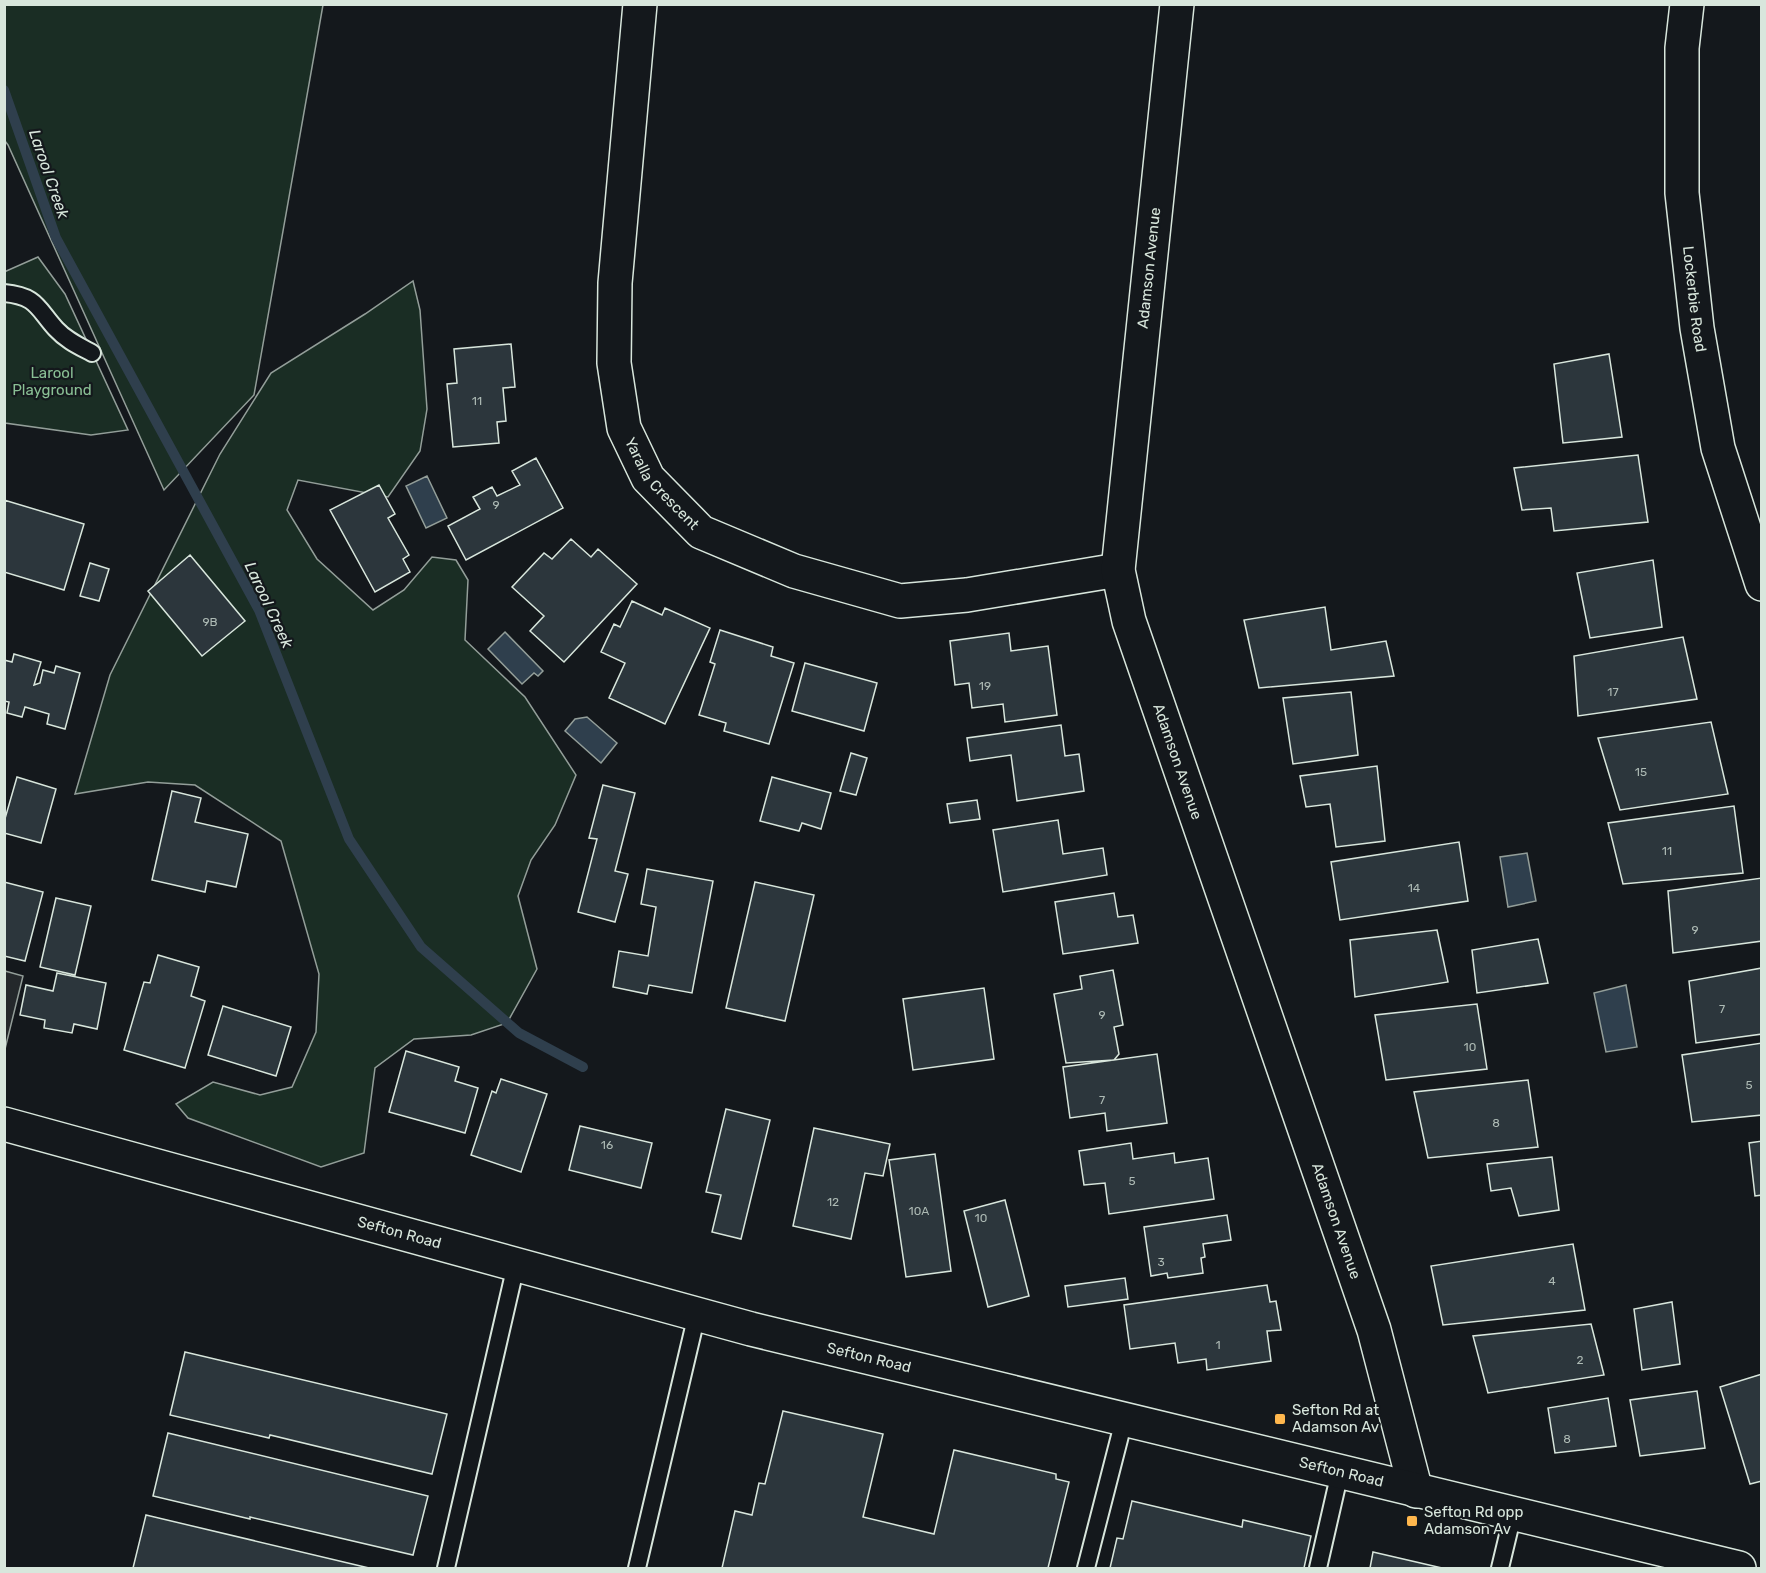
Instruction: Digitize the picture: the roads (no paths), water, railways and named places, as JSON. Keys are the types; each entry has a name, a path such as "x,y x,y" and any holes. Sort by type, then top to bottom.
{"street":[{"name":"Yaralla Crescent","path":"640,4 615,283 614,363 624,428 648,478 701,532 794,571 900,601 967,595 1118,570"},
{"name":"Adamson Avenue","path":"1177,4 1118,570 1129,621 1374,1330 1416,1491"},
{"name":"Lockerbie Road","path":"1687,4 1682,48 1682,193 1697,328 1718,448 1761,584"},
{"name":"Sefton Road","path":"4,1124 751,1329 1739,1569"}],"lane":[{"path":"4,293 19,294 36,303 57,330 74,344 92,353"},
{"path":"446,1569 516,1265"},
{"path":"637,1569 697,1314"},
{"path":"1086,1569 1124,1420"},
{"path":"1318,1569 1340,1472"},
{"path":"1500,1569 1513,1514"}],"water":[{"path":"427,476 447,518 426,528 406,486"},
{"path":"505,632 543,671 538,676 534,673 522,684 488,649"},
{"path":"587,717 617,743 601,763 565,731 575,719"},
{"path":"1527,853 1536,901 1508,907 1500,857"},
{"path":"1626,985 1637,1047 1606,1052 1594,993"}],"waterway":[{"name":"Larool Creek","path":"4,90 56,238 259,610 349,839 421,947 519,1033 583,1067"}],"place":[{"name":"Sefton Rd at Adamson Av","path":"1280,1419"},
{"name":"Sefton Rd opp Adamson Av","path":"1412,1521"}],"park label":[{"name":"Larool Playground","path":"52,382"}]}
